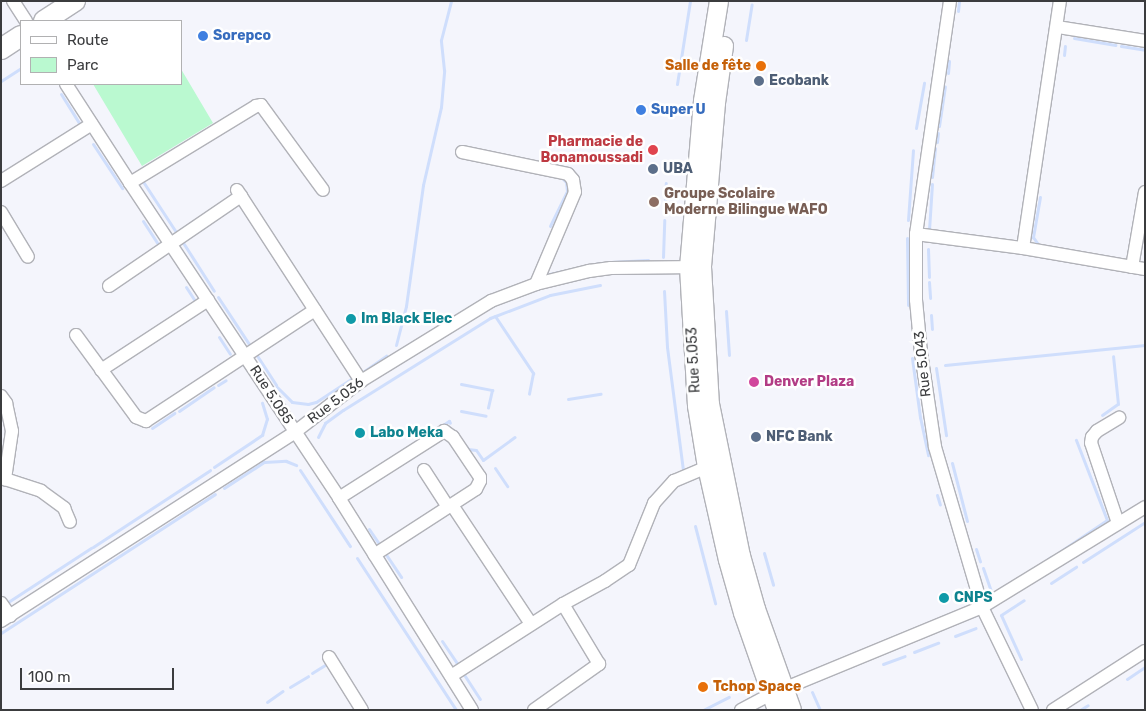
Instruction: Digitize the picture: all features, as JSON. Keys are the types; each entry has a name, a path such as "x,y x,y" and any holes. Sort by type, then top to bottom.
{"main road":[{"path":"46,20 75,1"},
{"name":"Rue 5.053","path":"720,1 703,101 695,267 697,406 707,466 728,560 743,613 777,697 792,710"},
{"name":"Rue 5.053","path":"730,1 695,267 710,404 725,483 777,697"},
{"path":"1,49 20,37"}],"street":[{"path":"13,1 25,20"},
{"name":"Rue 5.043","path":"950,1 916,234 916,300 927,402 950,501 982,607 1032,710"},
{"path":"1023,248 1058,27 1060,1"},
{"path":"1058,27 1145,41"},
{"name":"Rue 5.085","path":"67,85 339,498 472,710"},
{"path":"130,183 256,106 261,105 266,108 323,190"},
{"path":"1,181 92,124"},
{"path":"462,152 568,174 573,180 575,192 536,284"},
{"path":"916,234 1023,248 1139,268 1145,192"},
{"path":"109,286 239,193 361,381"},
{"path":"1,212 28,257"},
{"name":"Rue 5.036","path":"6,619 24,605 295,432 361,381 492,301 536,284 566,276 611,268 695,267"},
{"path":"102,370 208,300"},
{"path":"76,335 136,417 146,421 151,420 315,310"},
{"path":"1,396 6,403 12,431 5,479 41,491 64,508 70,522"},
{"path":"1118,523 1091,443 1092,437 1097,431 1119,418"},
{"path":"339,498 444,431 453,437 480,481 476,489 374,555"},
{"path":"451,676 562,604 605,581 629,565 654,502 674,482 707,466"},
{"path":"424,470 530,624"},
{"path":"741,710 777,697 982,607 1145,507"},
{"path":"1,603 6,619"},
{"path":"534,710 599,664 562,604"},
{"path":"1053,710 1145,651"},
{"path":"329,657 362,710"}],"green space":[{"path":"182,71 213,123 142,166 94,85 182,85"}],"waterway":[{"path":"396,345 406,306 423,185 441,107 444,70 441,40 451,1"},
{"path":"677,84 690,1"},
{"path":"958,11 959,1"},
{"path":"746,40 752,4"},
{"path":"1074,38 1115,45"},
{"path":"1064,55 1065,46"},
{"path":"1121,46 1145,50"},
{"path":"948,73 949,61"},
{"path":"1,81 20,69"},
{"path":"916,128 924,83"},
{"path":"939,126 945,86"},
{"path":"61,94 79,123"},
{"path":"937,142 938,133"},
{"path":"93,144 122,188"},
{"path":"932,177 935,148"},
{"path":"908,220 913,150"},
{"path":"550,226 567,191 566,182 562,178"},
{"path":"142,180 178,235"},
{"path":"665,206 666,183"},
{"path":"929,230 932,184"},
{"path":"1040,197 1033,237 1040,247"},
{"path":"663,257 664,220"},
{"path":"143,221 160,247"},
{"path":"907,238 908,305"},
{"path":"182,241 214,291"},
{"path":"1145,248 1145,256"},
{"path":"928,249 929,277"},
{"path":"611,262 648,260"},
{"path":"545,275 600,263"},
{"path":"929,282 930,298"},
{"path":"318,437 325,423 343,410 490,318 550,295 600,285"},
{"path":"186,287 195,301"},
{"path":"664,291 667,347 683,470"},
{"path":"218,297 251,347"},
{"path":"726,311 729,355"},
{"path":"931,315 932,329"},
{"path":"495,316 533,373 529,394"},
{"path":"219,337 230,354"},
{"path":"945,365 1145,345"},
{"path":"256,354 276,385"},
{"path":"360,374 386,356"},
{"path":"1102,415 1118,404 1113,356"},
{"path":"912,358 920,417 928,455"},
{"path":"936,368 946,435"},
{"path":"277,387 292,402 308,404 316,402 354,377"},
{"path":"218,385 226,380"},
{"path":"461,384 492,390 488,408"},
{"path":"179,411 214,387"},
{"path":"568,399 601,394"},
{"path":"214,467 262,435 267,419 262,403"},
{"path":"461,411 486,416"},
{"path":"152,428 174,413"},
{"path":"440,427 449,421 450,423"},
{"path":"466,446 468,449 476,450 483,460 515,437"},
{"path":"1058,553 1107,520 1076,440"},
{"path":"224,488 264,462 286,461 296,465"},
{"path":"952,463 967,521"},
{"path":"495,468 507,486"},
{"path":"93,547 210,470"},
{"path":"300,470 350,546"},
{"path":"1,633 215,494"},
{"path":"937,495 940,505"},
{"path":"1083,562 1145,522"},
{"path":"695,526 715,603"},
{"path":"369,529 379,544"},
{"path":"5,604 91,548"},
{"path":"976,549 980,561"},
{"path":"385,553 401,577"},
{"path":"764,553 773,585"},
{"path":"1044,562 1051,557"},
{"path":"357,558 456,710"},
{"path":"1051,583 1076,567"},
{"path":"983,568 991,591"},
{"path":"1021,659 1001,615 1024,600"},
{"path":"955,636 976,628"},
{"path":"442,641 459,666"},
{"path":"914,652 938,643"},
{"path":"883,664 905,656"},
{"path":"312,673 328,663"},
{"path":"1127,679 1145,667"},
{"path":"463,673 480,699"},
{"path":"290,687 308,676"},
{"path":"267,702 283,691"},
{"path":"812,692 820,710"},
{"path":"703,710 729,697"},
{"path":"1080,710 1088,705"}],"place":[{"name":"Sorepco","path":"203,36"},
{"name":"Salle de fête","path":"761,66"},
{"name":"Ecobank","path":"759,81"},
{"name":"Super U","path":"641,110"},
{"name":"Pharmacie de Bonamoussadi","path":"653,150"},
{"name":"UBA","path":"653,169"},
{"name":"Groupe Scolaire Moderne Bilingue WAFO","path":"654,202"},
{"name":"Im Black Elec","path":"351,319"},
{"name":"Denver Plaza","path":"754,382"},
{"name":"Labo Meka","path":"360,433"},
{"name":"NFC Bank","path":"756,437"},
{"name":"CNPS","path":"944,598"},
{"name":"Tchop Space","path":"703,687"}]}
